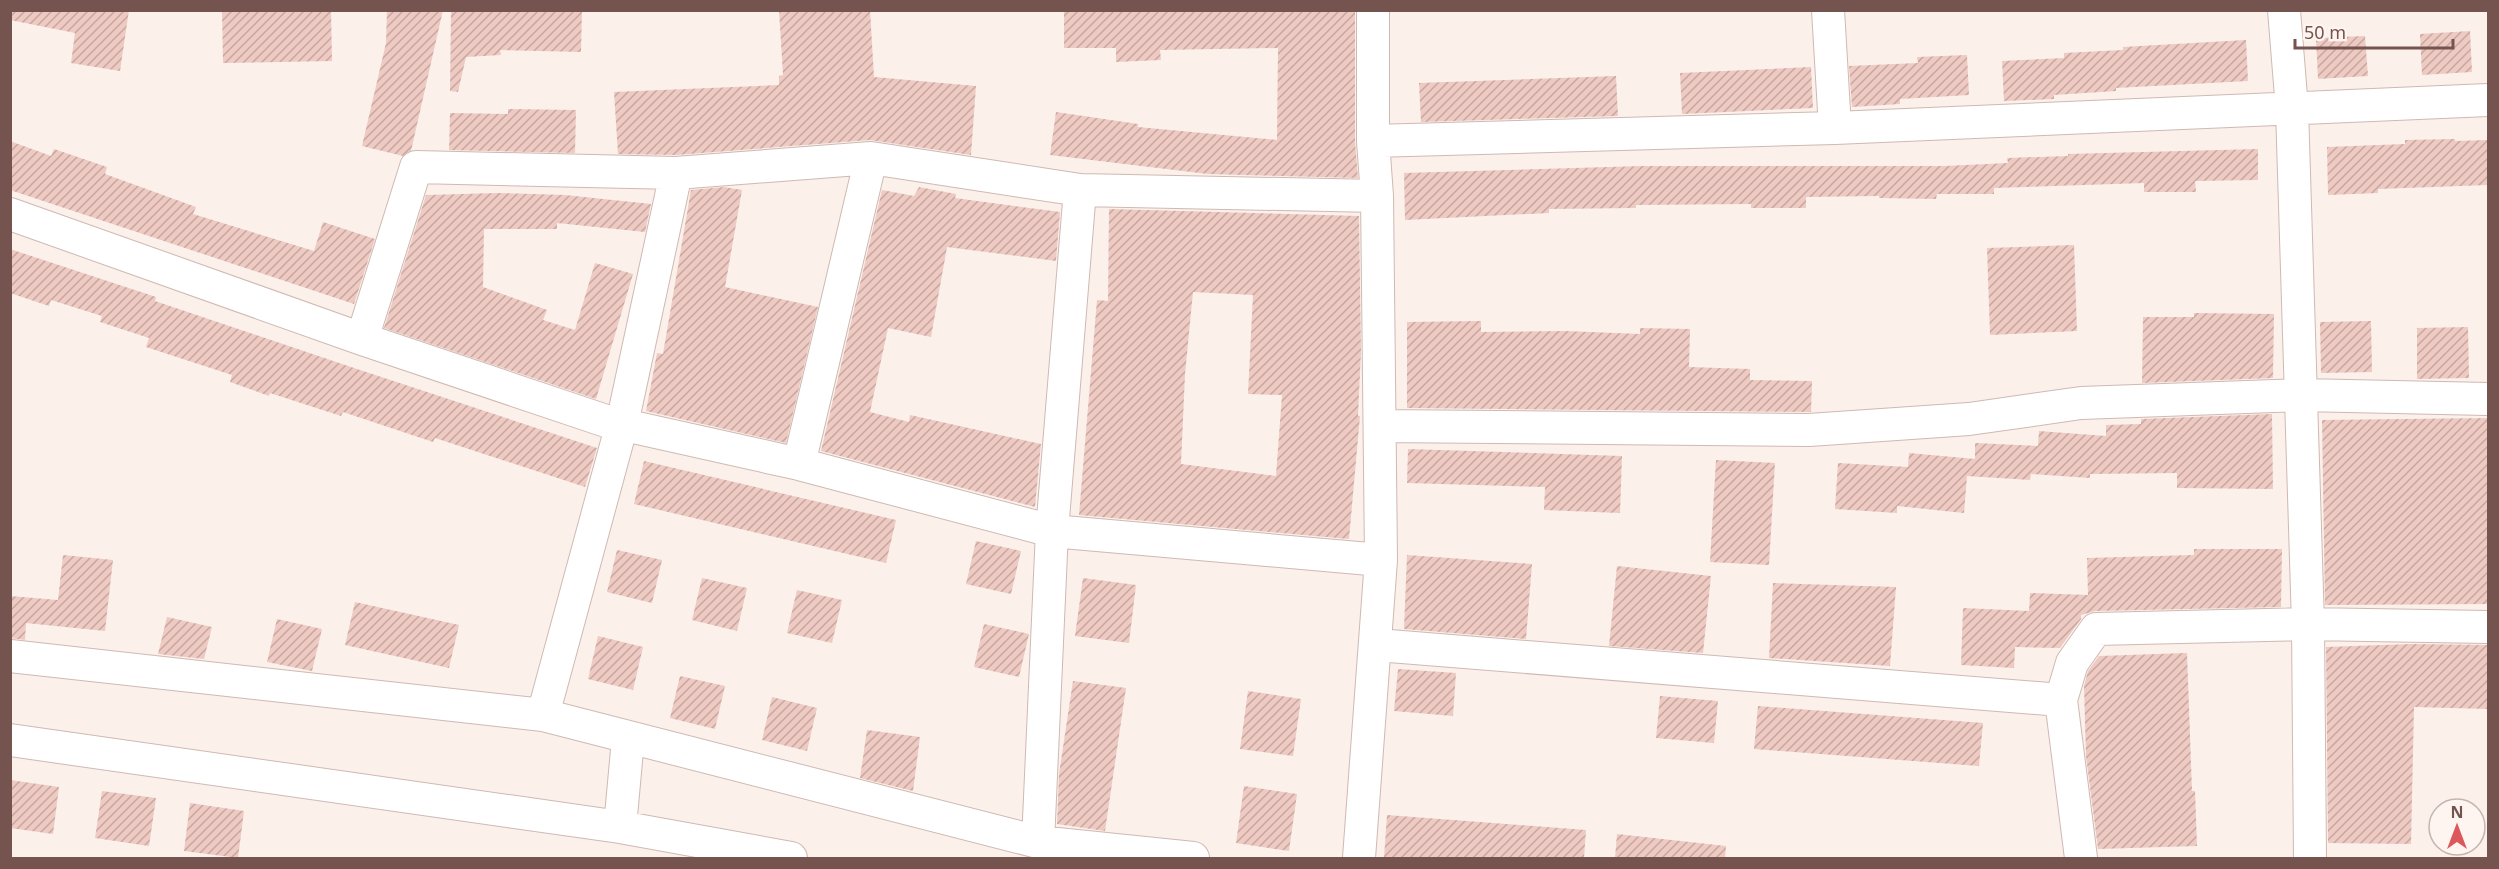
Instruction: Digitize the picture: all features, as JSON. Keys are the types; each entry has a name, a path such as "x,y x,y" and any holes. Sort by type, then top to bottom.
{"street":[{"path":"1359,858 1377,645 1381,560 1377,196 1373,141 1373,10"},
{"path":"1828,10 1835,128"},
{"path":"2284,10 2292,109 2301,395 2308,624 2310,858"},
{"path":"1373,141 1835,128 2488,100"},
{"path":"362,339 416,167 676,173 871,158 1080,190 1377,196"},
{"path":"799,464 871,158"},
{"path":"543,715 622,424 676,173"},
{"path":"1038,842 1052,531 1080,190"},
{"path":"10,214 362,339 622,424 799,464 1052,531 1381,560"},
{"path":"1380,426 1809,430 1969,419 2081,403 2301,395 2488,399"},
{"path":"2081,858 2061,700 2072,663 2096,629 2308,624 2488,627"},
{"path":"1377,645 2061,700"},
{"path":"10,656 543,715 628,739 1038,842 1193,858"},
{"path":"620,827 628,739"},
{"path":"10,740 620,827 728,853 791,858"}],"building":[{"path":"10,10 129,10 120,71 71,63 75,33 10,20"},
{"path":"222,10 331,10 332,61 223,63"},
{"path":"387,10 443,10 411,151 403,156 362,146 386,43"},
{"path":"451,10 582,10 581,52 500,50 501,55 466,57 458,92 450,91"},
{"path":"779,10 870,10 874,77 976,86 971,155 870,140 676,155 618,154 614,92 779,85 779,76 783,75"},
{"path":"1064,10 1355,10 1355,141 1358,178 1208,174 1050,155 1056,112 1138,124 1138,127 1277,140 1278,48 1160,50 1161,60 1116,62 1116,48 1064,48"},
{"path":"2470,31 2472,72 2422,75 2420,34"},
{"path":"2365,36 2368,76 2318,79 2316,38"},
{"path":"2246,40 2248,81 2116,88 2116,91 2054,95 2054,99 2004,101 2002,61 2064,58 2064,53 2123,50 2123,47"},
{"path":"1967,55 1969,95 1900,99 1900,104 1852,107 1849,66 1918,63 1917,57"},
{"path":"1811,67 1813,108 1682,114 1680,73"},
{"path":"1616,76 1618,116 1421,122 1419,83"},
{"path":"508,109 576,110 575,153 449,150 450,113 508,114"},
{"path":"2455,139 2455,141 2488,140 2488,185 2378,189 2378,193 2328,195 2327,147 2405,144 2405,140"},
{"path":"10,141 51,156 54,149 107,167 105,174 196,207 193,214 314,251 323,222 375,239 354,304 10,190"},
{"path":"2258,149 2258,180 2195,181 2196,192 2144,192 2144,183 1994,188 1994,194 1937,194 1936,199 1879,198 1879,196 1806,197 1806,208 1751,208 1751,204 1636,205 1636,208 1549,209 1549,213 1405,220 1404,173 1642,166 1945,166 2008,163 2007,158 2068,156 2068,154"},
{"path":"724,187 742,190 725,287 818,307 786,443 646,411 657,353 663,354 691,190"},
{"path":"919,187 956,194 955,198 1060,212 1056,261 947,247 931,337 888,328 870,412 909,422 910,415 1041,444 1035,507 821,451 882,190 914,196"},
{"path":"498,193 565,195 651,204 645,232 557,223 557,229 484,229 483,287 547,310 543,320 575,330 595,263 633,274 596,399 384,328 426,195"},
{"path":"1109,209 1359,216 1361,351 1358,416 1360,416 1349,539 1079,515 1097,300 1108,301","holes":["1193,292 1253,295 1248,394 1282,395 1276,476 1181,464 1185,374"]},
{"path":"2074,245 2077,331 1990,335 1987,248"},
{"path":"10,249 156,297 155,301 597,448 585,487 435,438 433,442 343,412 341,416 270,393 269,396 230,382 232,375 146,347 149,338 100,322 102,316 51,300 49,306 10,293"},
{"path":"2194,313 2274,314 2273,378 2142,383 2143,317 2194,317"},
{"path":"1481,321 1481,332 1565,331 1640,334 1640,328 1690,329 1689,367 1750,369 1750,380 1812,381 1811,412 1407,408 1407,322"},
{"path":"2371,321 2372,372 2321,373 2320,322"},
{"path":"2468,327 2469,378 2417,379 2417,328"},
{"path":"2272,414 2273,489 2177,488 2177,473 2090,474 2090,478 2031,474 2030,480 1967,476 1964,513 1897,506 1897,513 1835,509 1838,463 1908,467 1909,453 1975,459 1975,443 2038,446 2039,431 2106,436 2106,425 2141,424 2141,419"},
{"path":"2488,418 2488,604 2325,605 2322,420"},
{"path":"1408,449 1622,456 1620,513 1544,510 1545,487 1407,483"},
{"path":"1716,460 1775,463 1769,565 1710,562"},
{"path":"644,461 896,520 886,563 634,504"},
{"path":"976,541 1021,551 1011,594 966,584"},
{"path":"2194,549 2282,549 2281,607 2095,611 2081,615 2081,619 2060,648 2015,647 2014,668 1961,665 1963,608 2029,611 2030,593 2088,595 2087,558 2194,555"},
{"path":"617,550 662,560 652,603 607,592"},
{"path":"63,555 113,560 105,631 26,623 25,640 10,638 10,596 58,600"},
{"path":"1407,555 1532,564 1526,639 1404,629"},
{"path":"1617,566 1711,576 1703,653 1609,646"},
{"path":"702,578 747,588 737,631 692,620"},
{"path":"1083,578 1136,585 1129,643 1075,636"},
{"path":"1773,583 1896,587 1890,666 1769,658"},
{"path":"797,590 842,600 832,643 787,633"},
{"path":"355,602 459,625 449,668 345,645"},
{"path":"167,617 212,627 204,659 158,654"},
{"path":"277,619 322,629 312,671 267,662"},
{"path":"984,624 1029,634 1019,677 974,667"},
{"path":"598,636 643,647 633,690 588,679"},
{"path":"2412,644 2488,645 2488,709 2414,707 2411,844 2328,843 2326,647"},
{"path":"2187,653 2192,791 2195,791 2197,846 2098,849 2086,756 2084,686 2088,671 2099,656"},
{"path":"1398,669 1456,673 1453,716 1394,711"},
{"path":"680,676 725,686 715,729 670,718"},
{"path":"1073,681 1126,688 1105,831 1057,824 1059,774"},
{"path":"1248,691 1301,699 1293,756 1240,749"},
{"path":"1660,696 1718,701 1714,743 1656,738"},
{"path":"772,697 817,708 807,751 762,740"},
{"path":"1758,706 1983,723 1979,766 1754,749"},
{"path":"867,730 920,737 913,791 860,778"},
{"path":"10,780 59,787 53,834 10,828"},
{"path":"1244,786 1297,794 1289,851 1236,843"},
{"path":"102,791 156,798 149,846 95,838"},
{"path":"190,803 244,811 238,858 184,851"},
{"path":"1387,815 1586,830 1584,858 1384,858"},
{"path":"1617,834 1726,846 1725,858 1615,858"}]}
